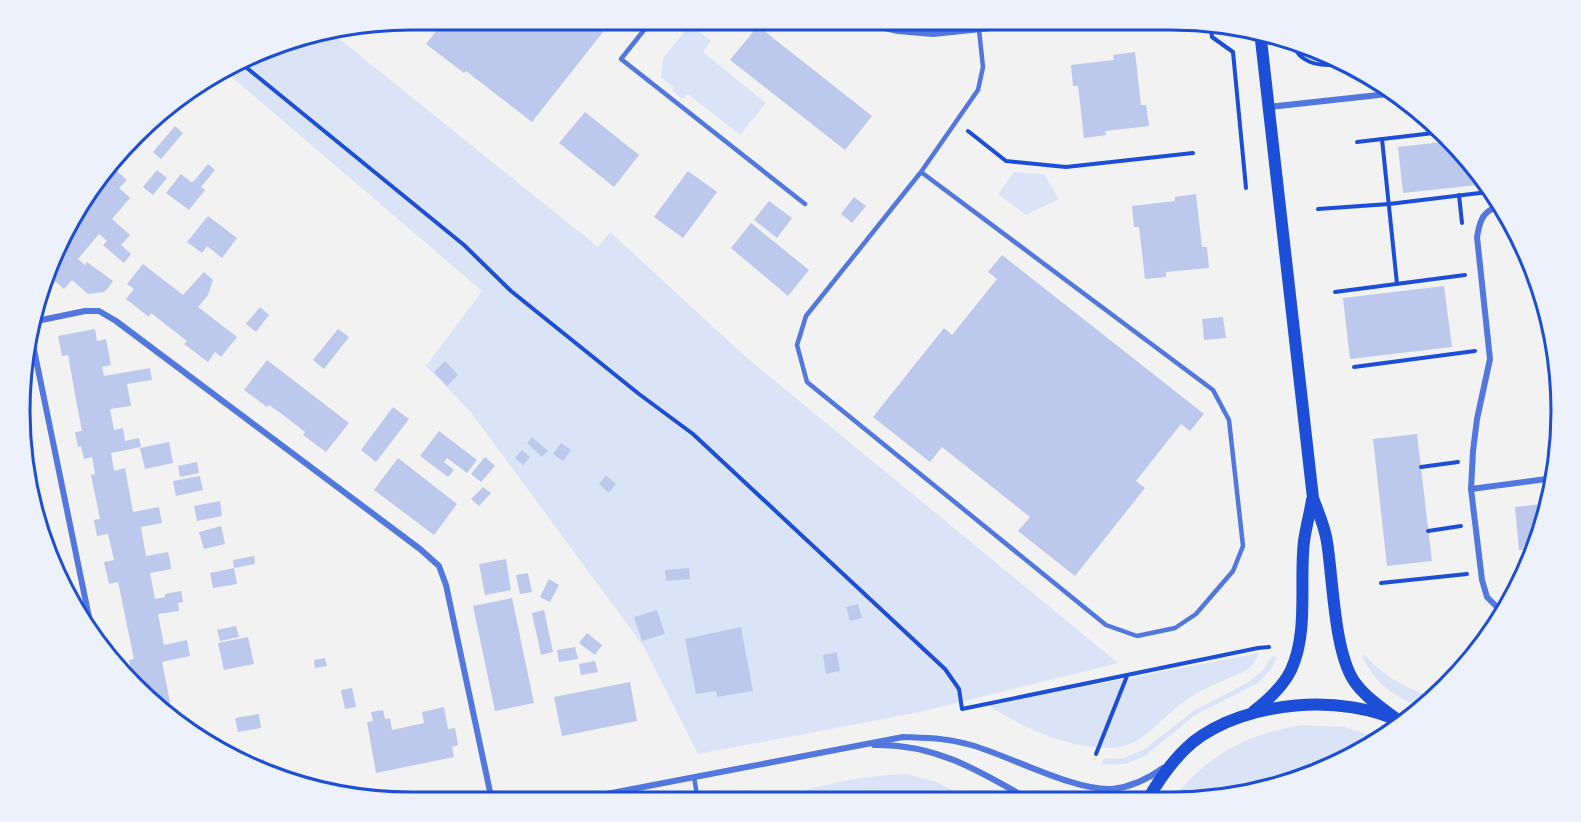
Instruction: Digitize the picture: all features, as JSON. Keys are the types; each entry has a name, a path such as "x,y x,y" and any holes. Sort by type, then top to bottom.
{"main road":[{"path":"1261,41 1313,498 1327,539 1341,650 1347,670 1355,682 1368,696 1396,718"},
{"path":"1253,712 1271,698 1281,686 1291,671 1297,651 1304,580 1304,542 1313,498"},
{"path":"1153,792 1174,761 1195,741 1253,712 1291,706 1326,705 1360,709 1394,719"}],"street":[{"path":"894,30 933,34 979,30"},
{"path":"1269,107 1383,95"},
{"path":"1492,208 1479,221 1477,237 1490,359 1476,429 1471,489 1484,588 1487,597 1497,607"},
{"path":"41,320 85,311 99,311 116,321 420,549 439,566 446,585 490,792"},
{"path":"34,352 88,614"},
{"path":"1471,489 1545,479"},
{"path":"616,792 903,737 945,738 972,745 1066,780 1090,787 1112,789 1131,785 1152,776 1174,761"},
{"path":"849,746 902,747 943,754 1016,792"}],"lane":[{"path":"644,30 621,59 804,204"},
{"path":"921,172 1213,390 1228,420 1243,546 1233,571 1196,614 1175,628 1137,636 1106,625 807,382 797,345 806,316 921,172 978,90 983,67 979,30"},
{"path":"694,777 696,792"}],"path":[{"path":"1211,32 1212,37 1233,52 1246,188"},
{"path":"1294,51 1303,59 1323,66 1329,65"},
{"path":"246,67 464,245 511,291 639,394 693,434 945,669 959,689 962,709 1269,647"},
{"path":"956,122 1006,160 1066,167 1193,153"},
{"path":"1357,142 1430,133"},
{"path":"1382,139 1397,284"},
{"path":"1318,209 1389,204 1482,192"},
{"path":"1335,292 1469,275"},
{"path":"1354,367 1477,350"},
{"path":"1421,467 1459,462"},
{"path":"1428,531 1465,525"},
{"path":"1381,583 1469,574"},
{"path":"1096,754 1127,675"}],"shaded area":[{"path":"686,30 697,30 711,41 703,52 766,103 740,135 688,94 682,99 672,90 674,88 661,77 663,58"},
{"path":"337,37 598,247 610,232 747,358 1118,663 920,712 698,754 644,647 470,411 426,366 482,291 230,75 289,50"},
{"path":"1014,172 1044,174 1059,199 1026,215 998,194"},
{"path":"1259,653 1247,670 1189,698 1150,731 1127,745 1111,748 1074,744 1018,723 988,705"},
{"path":"1362,655 1365,655 1395,680 1423,695 1413,704 1385,688 1367,666"},
{"path":"1272,656 1277,657 1271,669 1258,683 1195,715 1145,756 1125,764 1102,765 1103,759 1124,758 1145,749 1193,711 1249,682 1264,669"},
{"path":"1302,725 1344,727 1370,735 1339,753 1269,779 1220,789 1178,792 1215,758 1245,741 1281,729"},
{"path":"907,774 936,782 957,792 801,792 873,776"}],"building":[{"path":"437,30 600,30 603,32 532,122 466,71 464,73 426,44"},
{"path":"755,30 763,30 872,116 845,150 730,60"},
{"path":"1135,52 1141,105 1146,105 1149,126 1105,131 1106,135 1084,138 1078,86 1073,86 1071,65 1114,60 1113,55"},
{"path":"585,112 639,155 614,187 559,143"},
{"path":"175,126 183,133 161,159 153,152"},
{"path":"1439,142 1477,185 1403,193 1398,147"},
{"path":"208,164 215,170 201,187 205,190 189,210 166,193 181,174 191,182 194,181"},
{"path":"157,170 167,178 153,195 143,187"},
{"path":"116,171 127,180 119,188 130,198 112,219 130,235 121,245 131,254 124,263 103,245 107,241 99,234 78,259 85,265 87,262 113,281 104,292 88,294 72,280 64,289 53,280 69,242 94,199"},
{"path":"688,171 717,192 683,238 654,217"},
{"path":"1196,194 1202,247 1207,247 1209,268 1166,272 1166,277 1145,279 1139,227 1134,227 1132,206 1175,201 1175,197"},
{"path":"854,197 866,206 852,223 841,214"},
{"path":"769,201 792,218 777,238 754,220"},
{"path":"208,216 237,238 222,258 207,246 202,253 187,242"},
{"path":"751,223 809,270 788,296 731,248"},
{"path":"1002,255 1204,414 1190,431 1181,424 1136,481 1145,488 1075,576 1018,531 1030,517 942,447 930,462 873,417 944,328 952,335 997,279 988,272"},
{"path":"143,264 183,295 204,272 213,280 208,295 198,307 237,337 221,357 215,352 208,362 184,344 187,341 151,313 149,317 126,299 134,289 127,284"},
{"path":"1444,286 1452,347 1350,359 1343,298"},
{"path":"260,307 269,315 256,332 246,324"},
{"path":"1223,317 1226,338 1204,340 1202,319"},
{"path":"95,329 97,341 106,339 111,365 102,367 104,376 150,368 152,380 127,384 131,406 110,409 114,430 123,428 125,441 139,438 141,447 111,453 114,471 125,468 133,512 159,507 162,523 141,527 146,556 168,552 170,560 171,569 150,573 155,599 165,597 165,594 181,591 183,602 178,603 179,611 158,614 164,645 187,640 190,656 162,662 171,706 130,668 129,660 134,659 118,582 109,584 104,562 114,560 108,534 97,536 94,520 100,519 91,475 95,474 92,457 84,459 81,446 78,447 75,432 82,431 68,355 62,356 58,336"},
{"path":"338,329 349,337 324,369 313,360"},
{"path":"267,360 349,423 326,452 303,435 305,432 287,418 244,390"},
{"path":"445,361 458,375 447,386 434,372"},
{"path":"393,407 409,419 376,462 361,450"},
{"path":"439,431 477,460 467,473 447,458 444,462 454,470 448,477 420,456"},
{"path":"1417,434 1432,561 1387,566 1373,439"},
{"path":"532,437 548,451 542,457 527,443"},
{"path":"169,442 173,463 145,469 140,448"},
{"path":"561,443 571,450 563,461 553,454"},
{"path":"522,450 530,457 523,465 515,458"},
{"path":"485,457 495,466 481,482 471,474"},
{"path":"398,458 457,504 434,535 374,490"},
{"path":"197,462 199,473 180,477 178,466"},
{"path":"606,475 616,484 609,493 599,484"},
{"path":"200,476 203,490 176,496 173,481"},
{"path":"483,487 491,493 479,506 471,499"},
{"path":"220,501 222,516 197,521 194,506"},
{"path":"1539,504 1525,550 1519,550 1515,507"},
{"path":"221,526 225,544 204,549 199,532"},
{"path":"254,556 255,564 234,568 233,560"},
{"path":"506,559 511,590 485,595 479,564"},
{"path":"234,568 237,584 213,588 210,573"},
{"path":"689,568 690,579 666,581 665,570"},
{"path":"528,573 532,592 520,594 516,575"},
{"path":"549,579 559,585 550,602 540,597"},
{"path":"512,598 534,703 495,711 473,606"},
{"path":"858,604 862,618 850,621 846,607"},
{"path":"544,610 553,652 541,655 532,613"},
{"path":"657,610 665,634 642,641 634,617"},
{"path":"236,626 239,637 220,641 217,630"},
{"path":"741,627 753,691 717,697 716,691 696,694 685,639"},
{"path":"587,633 602,645 595,655 579,643"},
{"path":"248,637 254,664 224,670 218,643"},
{"path":"575,647 578,659 559,662 557,650"},
{"path":"837,652 840,671 826,674 823,655"},
{"path":"325,658 327,666 315,668 314,660"},
{"path":"595,661 598,672 581,675 579,664"},
{"path":"630,682 637,721 562,736 554,697"},
{"path":"352,688 356,707 345,709 341,690"},
{"path":"444,707 448,729 455,728 458,745 452,747 454,757 376,773 367,722 373,721 371,712 383,710 385,719 390,718 392,730 424,723 422,712"},
{"path":"259,714 261,728 238,732 235,718"}]}
